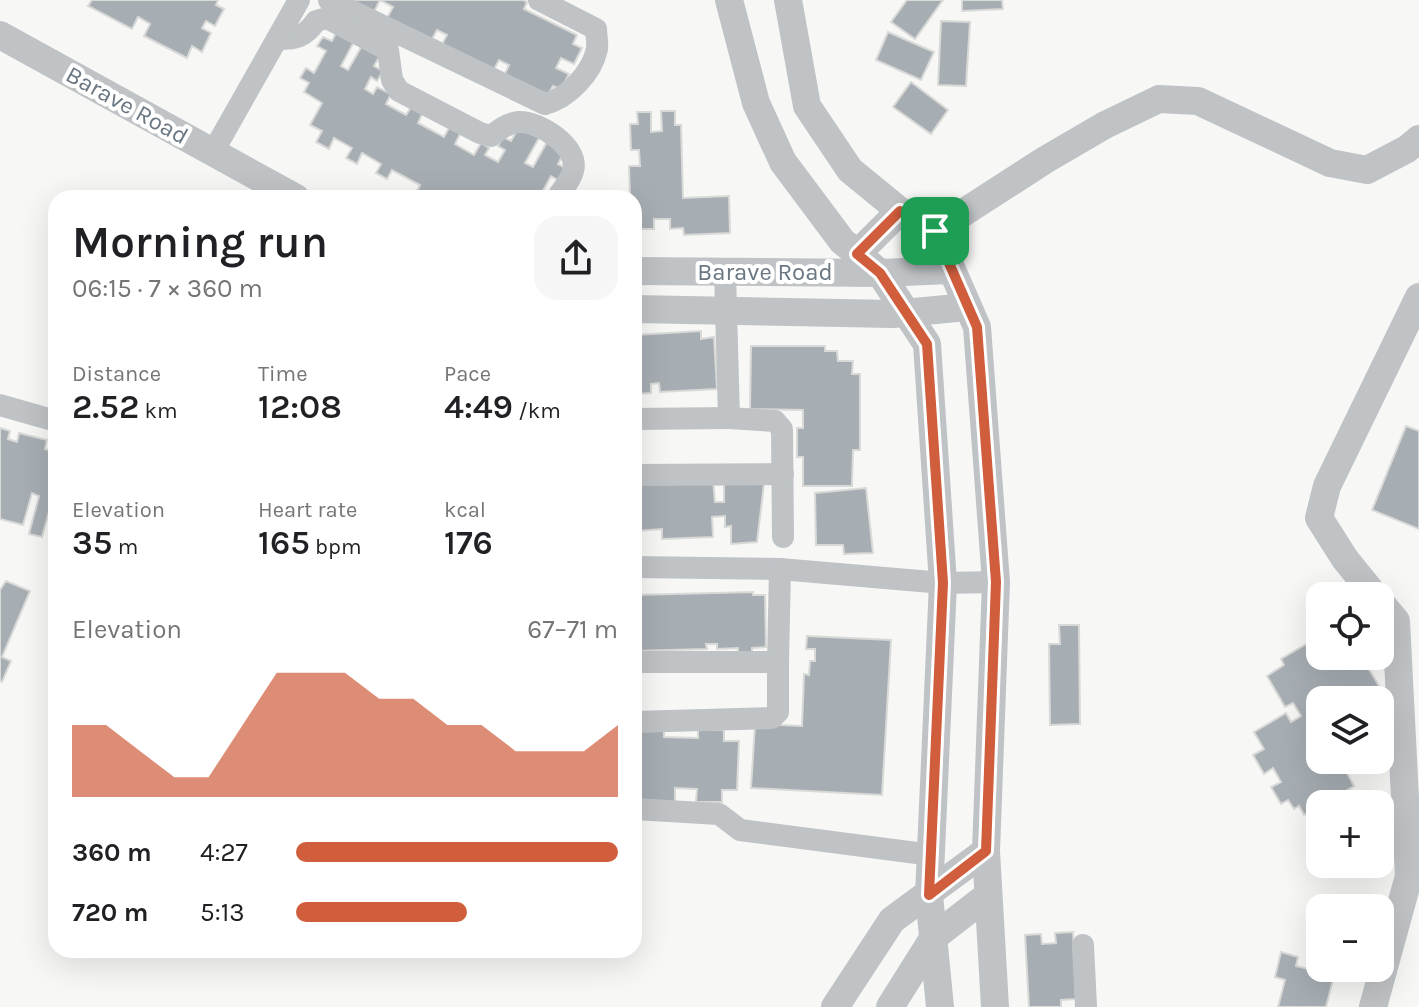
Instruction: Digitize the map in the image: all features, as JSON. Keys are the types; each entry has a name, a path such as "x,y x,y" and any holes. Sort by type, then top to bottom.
{"street":[{"path":"213,152 299,0"},
{"path":"329,0 545,104 560,100 579,83 597,49 596,29 539,0"},
{"path":"729,0 756,103 783,162 842,241 880,273 927,344 943,583 929,895 940,1007"},
{"path":"788,0 807,106 850,170 900,211 935,231 977,327 996,582 986,851 995,1007"},
{"path":"277,39 296,39 308,33 316,21 327,18 388,50 392,80 399,91 491,136 504,126 517,122 529,123 565,143 573,155 574,170 562,190"},
{"name":"Barave Road","path":"0,35 282,190"},
{"path":"935,231 1045,160 1105,125 1159,99 1198,101 1330,163 1367,170 1407,149 1419,139"},
{"path":"857,254 900,211"},
{"name":"Barave Road","path":"642,271 880,273 951,270"},
{"path":"725,272 729,418"},
{"path":"1364,582 1319,518 1327,486 1419,297"},
{"name":"Barave Road","path":"642,309 905,314 967,307"},
{"path":"0,405 48,419"},
{"path":"642,419 775,421 782,429 783,537"},
{"path":"642,475 783,474"},
{"path":"642,567 780,569 943,583 996,582"},
{"path":"642,722 772,718 778,712 780,569"},
{"path":"1373,1007 1409,876 1412,832 1394,619"},
{"path":"642,662 778,662"},
{"path":"642,809 719,814 740,830 932,855"},
{"path":"835,1007 892,920 986,851"},
{"path":"890,1007 934,937 987,896"},
{"path":"1083,945 1086,1007"}],"building":[{"path":"92,0 218,0 216,5 224,9 215,26 206,21 202,28 211,33 202,52 192,46 187,58 144,36 150,24 138,17 132,29 88,6"},
{"path":"351,0 380,0 374,12"},
{"path":"380,0 523,0 527,2 524,9 577,35 573,44 582,48 574,64 561,58 556,68 569,74 561,89 553,86 545,100 503,78 509,65 499,60 492,73 441,46 447,35 437,30 431,41 387,18 393,7"},
{"path":"907,0 943,0 915,39 891,22"},
{"path":"962,0 1002,0 1003,9 962,11"},
{"path":"941,21 970,22 966,86 938,85"},
{"path":"338,29 356,38 341,66 348,70 364,42 382,52 374,66 383,71 377,81 371,77 365,89 373,94 377,87 391,94 386,104 406,115 412,106 423,112 418,123 444,137 450,126 461,132 455,144 474,155 481,143 489,148 485,155 498,162 505,150 498,146 503,137 511,141 519,127 539,138 525,163 533,167 547,142 564,152 558,164 567,169 560,181 551,176 543,190 418,190 420,185 392,170 387,179 376,173 381,164 362,153 357,164 346,158 352,148 334,138 329,149 316,142 322,131 310,125 322,103 304,92 309,83 300,78 306,68 314,73 326,51 317,46 323,37 332,41"},
{"path":"888,32 934,52 921,80 876,60"},
{"path":"911,82 948,110 931,134 893,107"},
{"path":"661,111 675,111 675,125 681,125 683,198 729,196 730,233 684,235 683,228 670,229 670,219 654,219 654,229 642,229 642,190 630,190 629,166 640,166 639,150 631,150 630,124 638,124 637,112 651,112 651,132 662,131"},
{"path":"701,331 701,339 714,337 717,389 660,392 659,383 651,384 651,393 642,394 642,335"},
{"path":"751,346 825,346 825,351 837,351 838,361 853,361 852,374 860,374 860,450 853,450 852,486 803,486 803,457 797,457 797,428 803,428 803,410 750,409"},
{"path":"1406,426 1419,431 1419,529 1372,510"},
{"path":"0,428 10,431 8,439 17,442 19,433 47,440 48,516 42,537 29,534 39,496 32,493 23,525 0,519"},
{"path":"642,478 713,478 715,502 724,502 724,482 764,484 757,542 731,544 731,526 725,527 725,516 712,517 713,537 662,539 662,529 642,531"},
{"path":"866,488 873,553 844,554 843,545 816,545 815,493"},
{"path":"6,581 30,591 2,657 11,661 2,682 0,590"},
{"path":"753,592 753,595 765,595 766,647 752,648 752,655 738,655 738,648 717,649 717,644 706,644 707,649 642,651 642,595"},
{"path":"1059,625 1079,625 1080,724 1050,725 1049,644 1060,644"},
{"path":"807,636 891,640 882,795 751,788 755,724 802,726 804,674 809,675 810,661 815,661 815,649 806,649"},
{"path":"1306,644 1306,670 1369,670 1379,686 1306,686 1306,774 1348,774 1354,786 1347,790 1306,790 1304,815 1299,806 1294,809 1288,800 1281,804 1271,787 1281,782 1273,768 1264,774 1253,755 1264,749 1254,732 1286,713 1291,722 1301,716 1293,703 1285,707 1267,676 1284,665 1281,659"},
{"path":"642,728 664,729 664,737 698,738 698,729 724,730 724,741 739,741 737,790 722,790 722,802 696,802 697,789 675,788 675,806 642,801"},
{"path":"1073,932 1076,999 1061,1000 1061,1007 1029,1007 1025,935 1041,934 1042,944 1056,943 1055,933"},
{"path":"1281,952 1298,957 1296,966 1306,968 1306,982 1332,982 1326,1007 1278,1007 1285,980 1275,977"}],"route":[{"path":"900,211 935,231 977,327 996,582 986,851 929,895 943,583 927,344 880,273 857,254 900,211"}]}
